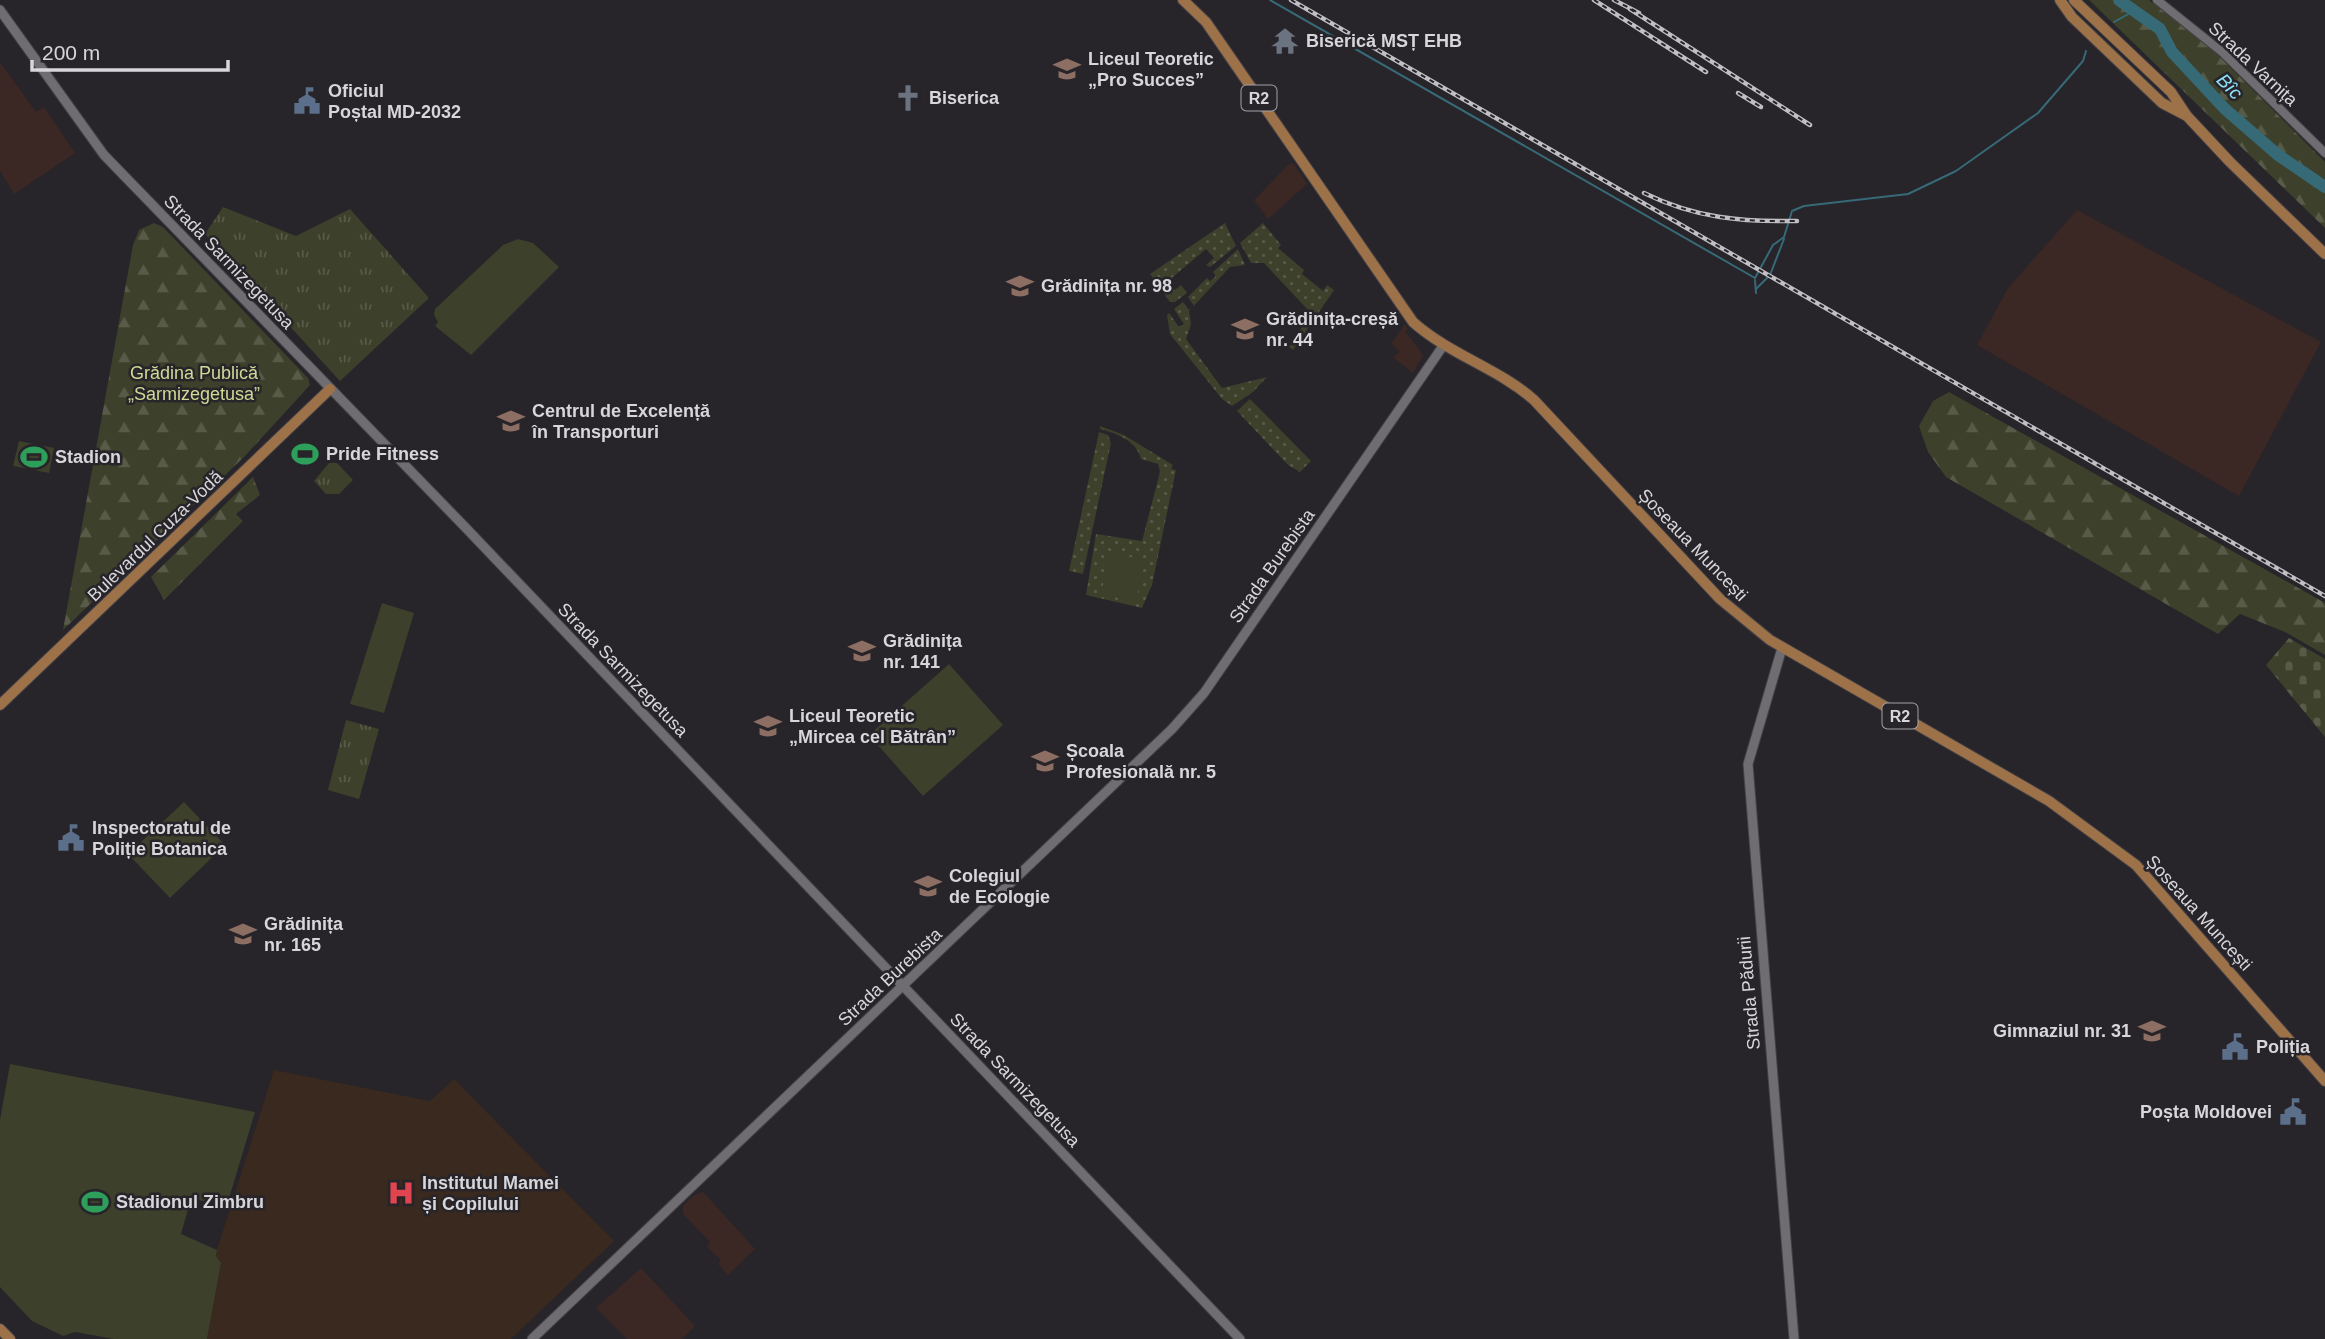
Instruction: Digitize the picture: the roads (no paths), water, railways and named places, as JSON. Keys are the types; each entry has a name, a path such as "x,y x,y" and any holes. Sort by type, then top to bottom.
{"main road":[{"name":"Șoseaua Muncești","path":"1183,0 1206,22 1398,304 1413,322 1443,346 1508,380 1534,400 1720,599 1782,648 2032,791 2128,859 2173,904 2325,1082"},
{"path":"2060,0 2072,17 2162,103 2187,116"},
{"path":"2074,0 2171,92 2187,116 2325,254"},
{"path":"2072,17 2083,6"},
{"name":"Strada Sarmizegetusa","path":"0,10 104,155 1240,1339"},
{"path":"2141,83 2148,82 2152,74"},
{"name":"Strada Burebista","path":"531,1339 1164,737 1203,693 1443,346"},
{"name":"Bulevardul Cuza-Vodă","path":"0,705 330,389"},
{"name":"Strada Pădurii","path":"1782,648 1748,764 1794,1339"},
{"path":"0,1329 9,1339"}],"street":[{"name":"Strada Varnița","path":"2157,0 2222,52 2325,153"}],"waterway":[{"path":"1270,0 1755,278 1773,245 1784,237 1792,211 1804,206 1908,194 1956,171 2038,113 2083,61 2086,51"},
{"name":"Bîc","path":"2119,0 2160,29 2172,52 2225,109 2278,155 2325,187"},
{"path":"2114,22 2132,12"},
{"path":"1756,289 1770,275 1784,239"},
{"path":"1755,280 1756,293"}],"railway":[{"path":"1291,0 2325,596"},
{"path":"1594,0 1706,72"},
{"path":"1614,0 1639,13"},
{"path":"1630,9 1810,125"},
{"path":"1738,93 1761,107"},
{"path":"1644,193 1682,208 1719,217 1797,221"}],"place":[{"name":"Biserică MSȚ EHB","path":"1285,41"},
{"name":"Liceul Teoretic „Pro Succes”","path":"1067,69"},
{"name":"Biserica","path":"908,98"},
{"name":"Oficiul Poștal MD-2032","path":"307,101"},
{"name":"Grădinița nr. 98","path":"1020,286"},
{"name":"Grădinița-creșă nr. 44","path":"1245,329"},
{"name":"Centrul de Excelență în Transporturi","path":"511,421"},
{"name":"Pride Fitness","path":"305,454"},
{"name":"Stadion","path":"34,457"},
{"name":"Grădinița nr. 141","path":"862,651"},
{"name":"Liceul Teoretic „Mircea cel Bătrân”","path":"768,726"},
{"name":"Școala Profesională nr. 5","path":"1045,761"},
{"name":"Inspectoratul de Poliție Botanica","path":"71,838"},
{"name":"Colegiul de Ecologie","path":"928,886"},
{"name":"Grădinița nr. 165","path":"243,934"},
{"name":"Gimnaziul nr. 31","path":"2152,1031"},
{"name":"Poliția","path":"2235,1047"},
{"name":"Poșta Moldovei","path":"2293,1112"},
{"name":"Institutul Mamei și Copilului","path":"401,1193"},
{"name":"Stadionul Zimbru","path":"95,1202"}],"park label":[{"name":"Grădina Publică „Sarmizegetusa”","path":"194,383"}]}
